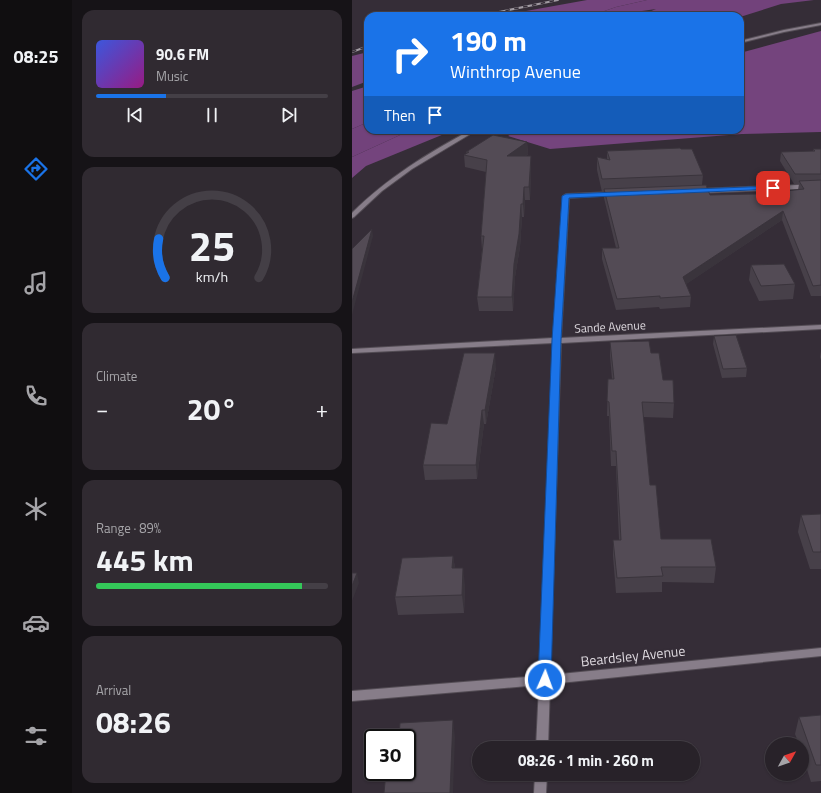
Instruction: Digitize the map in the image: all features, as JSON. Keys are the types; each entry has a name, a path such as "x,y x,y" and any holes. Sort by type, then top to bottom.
{"street":[{"path":"744,41 821,24"},
{"path":"352,216 382,188 402,172 437,150 467,134"},
{"path":"693,191 821,186"},
{"path":"542,741 556,340 566,196 622,194"},
{"name":"Sande Avenue","path":"352,351 821,327"},
{"name":"Beardsley Avenue","path":"352,696 545,680 821,652"},
{"path":"540,793 541,781"}],"shaded area":[{"path":"587,0 647,0 602,12 520,12"},
{"path":"647,0 814,0 781,4 744,16 744,12 649,12 656,9 635,12 602,12"},
{"path":"821,31 821,132 744,134 744,52"},
{"path":"364,53 364,82 352,87 352,56"},
{"path":"364,87 364,124 352,129 352,91"},
{"path":"364,124 364,134 402,134 352,157 352,129"},
{"path":"402,134 444,134 366,166 352,178 352,157"},
{"path":"511,134 742,134 550,149 508,136"}],"building":[{"path":"493,135 527,142 507,156 531,156 529,187 524,187 523,204 521,204 512,297 477,297 484,236 481,236 487,160 464,155 469,152 466,152"},
{"path":"680,148 692,149 703,175 602,179 597,157 610,160 607,151"},
{"path":"813,149 821,149 821,174 795,174 781,152 815,151"},
{"path":"821,180 821,285 813,286 783,211 683,277 691,296 660,298 660,296 617,299 602,248 619,248 604,189 706,185 710,195 757,194 804,189 799,181"},
{"path":"372,229 352,302 352,249"},
{"path":"784,264 795,284 761,286 751,265"},
{"path":"736,335 747,368 723,369 714,336"},
{"path":"649,341 651,353 659,353 663,380 673,380 674,403 642,402 650,485 656,485 661,539 711,539 716,567 661,567 663,576 617,578 613,540 621,540 616,451 612,451 609,402 607,401 608,379 614,379 610,342"},
{"path":"464,353 495,353 485,410 482,410 476,465 423,465 431,423 447,424"},
{"path":"821,514 821,552 813,552 801,515"},
{"path":"453,556 452,568 463,568 462,595 395,597 402,558"},
{"path":"352,573 357,573 352,586"},
{"path":"821,715 821,765 816,765 809,745 809,737 806,737 799,717"},
{"path":"453,720 450,793 384,793 385,781 416,781 416,729 400,729 400,723"}],"railway":[{"path":"499,12 558,0"},
{"path":"352,52 364,48"}],"route":[{"path":"545,680 556,340 566,196 773,188"}]}
